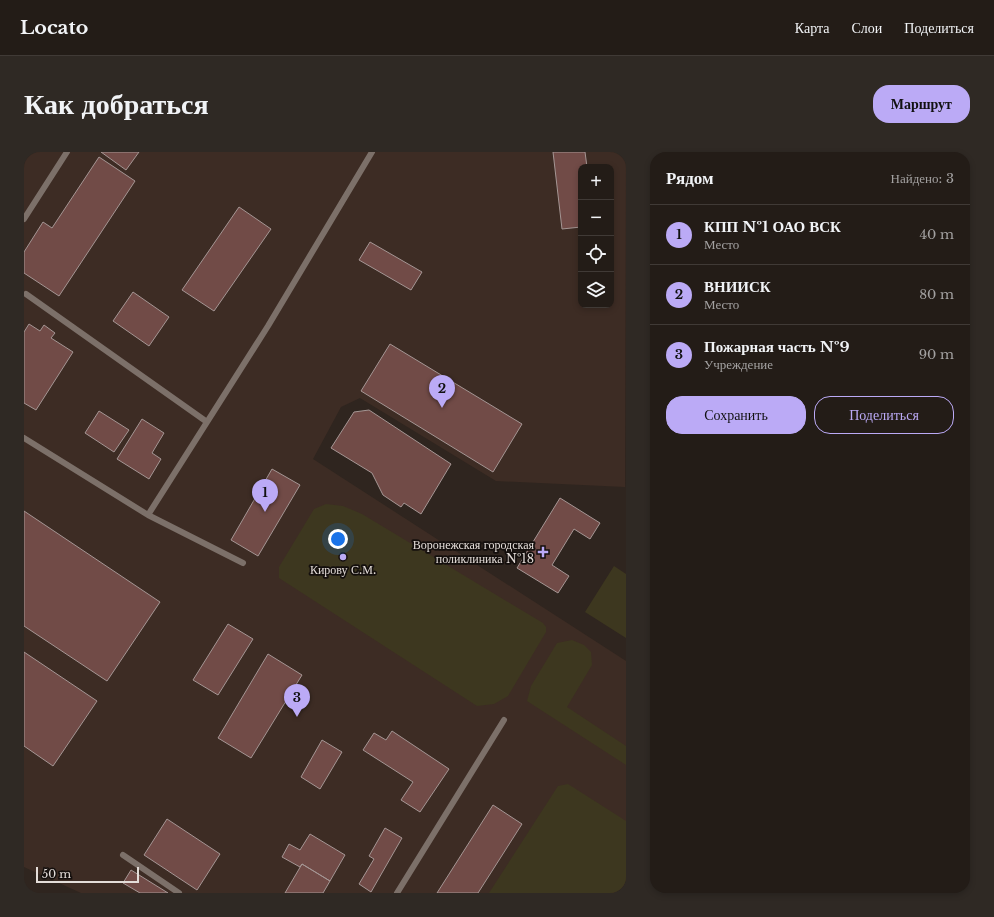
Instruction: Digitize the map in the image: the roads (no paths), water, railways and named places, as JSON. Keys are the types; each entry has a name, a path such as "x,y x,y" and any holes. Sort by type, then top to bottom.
{"lane":[{"path":"24,219 67,152"},
{"path":"148,515 268,326 372,152"},
{"path":"25,295 207,422"},
{"path":"24,438 148,515 243,563"},
{"path":"397,893 504,720"},
{"path":"124,855 179,893"}],"place":[{"name":"ВНИИСК","path":"442,408"},
{"name":"КПП №1 ОАО ВСК","path":"265,512"},
{"name":"Воронежская городская поликлиника №18","path":"543,552"},
{"name":"Кирову С.М.","path":"343,557"},
{"name":"Пожарная часть №9","path":"297,717"}]}
